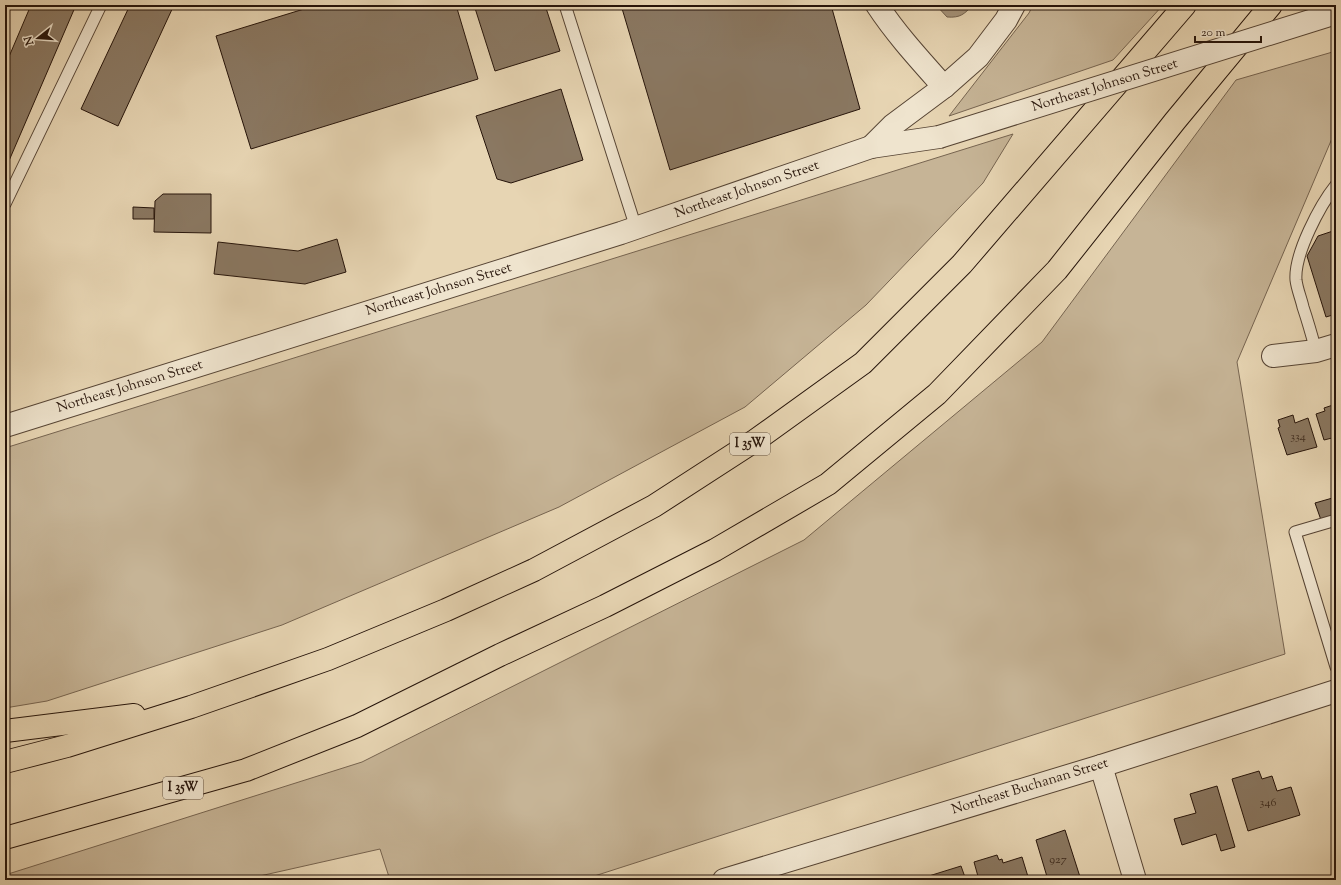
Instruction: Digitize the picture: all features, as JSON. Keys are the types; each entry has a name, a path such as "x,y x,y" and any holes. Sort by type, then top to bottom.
{"highway":[{"name":"I 35W","path":"5,762 67,746 191,708 328,659 446,610 534,570 654,506 756,440 863,363 962,264 1185,5"},
{"name":"I 35W","path":"5,838 246,770 357,726 500,655 604,606 715,550 828,484 937,394 1057,270 1175,121 1270,5"},
{"path":"5,731 191,708"}],"street":[{"path":"877,5 884,17 912,51 944,86"},
{"name":"Northeast Johnson Street","path":"871,147 893,125 944,86 978,57 1006,20 1014,5"},
{"name":"Northeast Johnson Street","path":"5,426 636,228 871,147 939,137 1336,13"},
{"path":"1273,356 1326,348"},
{"name":"Northeast Buchanan Street","path":"724,880 1101,766 1336,691"},
{"path":"1101,766 1135,880"}],"lane":[{"path":"5,204 101,5"},
{"path":"565,5 636,228"},
{"path":"1326,348 1296,280 1297,265 1301,250 1327,196 1336,185"},
{"path":"1336,520 1296,532 1336,667"}],"shaded area":[{"path":"936,5 973,5 962,15 947,17"},
{"path":"1033,5 1163,5 1113,60 949,116 1029,13"},
{"path":"1336,51 1336,129 1237,362 1285,654 582,880 390,880 380,849 242,880 5,880 5,875 362,762 804,540 1042,342 1236,80"},
{"path":"1013,134 983,183 866,305 745,407 559,507 282,625 47,701 5,708 5,448"}],"building":[{"path":"31,5 76,5 5,170 5,66"},
{"path":"130,5 174,5 118,126 81,109"},
{"path":"317,5 456,5 478,79 251,149 216,36"},
{"path":"474,5 545,5 560,51 495,71"},
{"path":"621,5 831,5 860,109 670,170"},
{"path":"561,89 583,160 511,183 497,179 476,116"},
{"path":"163,194 211,194 211,233 154,232 155,201"},
{"path":"133,207 154,208 154,219 133,219"},
{"path":"1336,230 1336,314 1326,317 1307,256 1318,236"},
{"path":"337,239 346,272 305,284 214,274 218,242 298,251"},
{"path":"1333,405 1334,408 1336,407 1336,437 1324,440 1316,414 1325,411 1324,408"},
{"path":"1293,415 1295,423 1308,418 1317,447 1287,455 1278,428 1280,427 1278,420"},
{"path":"1336,497 1336,515 1321,520 1315,503"},
{"path":"1259,771 1262,779 1272,776 1277,791 1291,787 1300,815 1248,831 1232,779"},
{"path":"1217,786 1235,847 1221,851 1216,834 1182,845 1174,819 1196,813 1190,794"},
{"path":"1065,830 1081,880 1048,880 1036,840"},
{"path":"997,855 999,860 1002,859 1003,863 1022,857 1029,880 1000,880 999,878 992,880 979,880 974,862"},
{"path":"961,866 966,880 916,880"}]}
